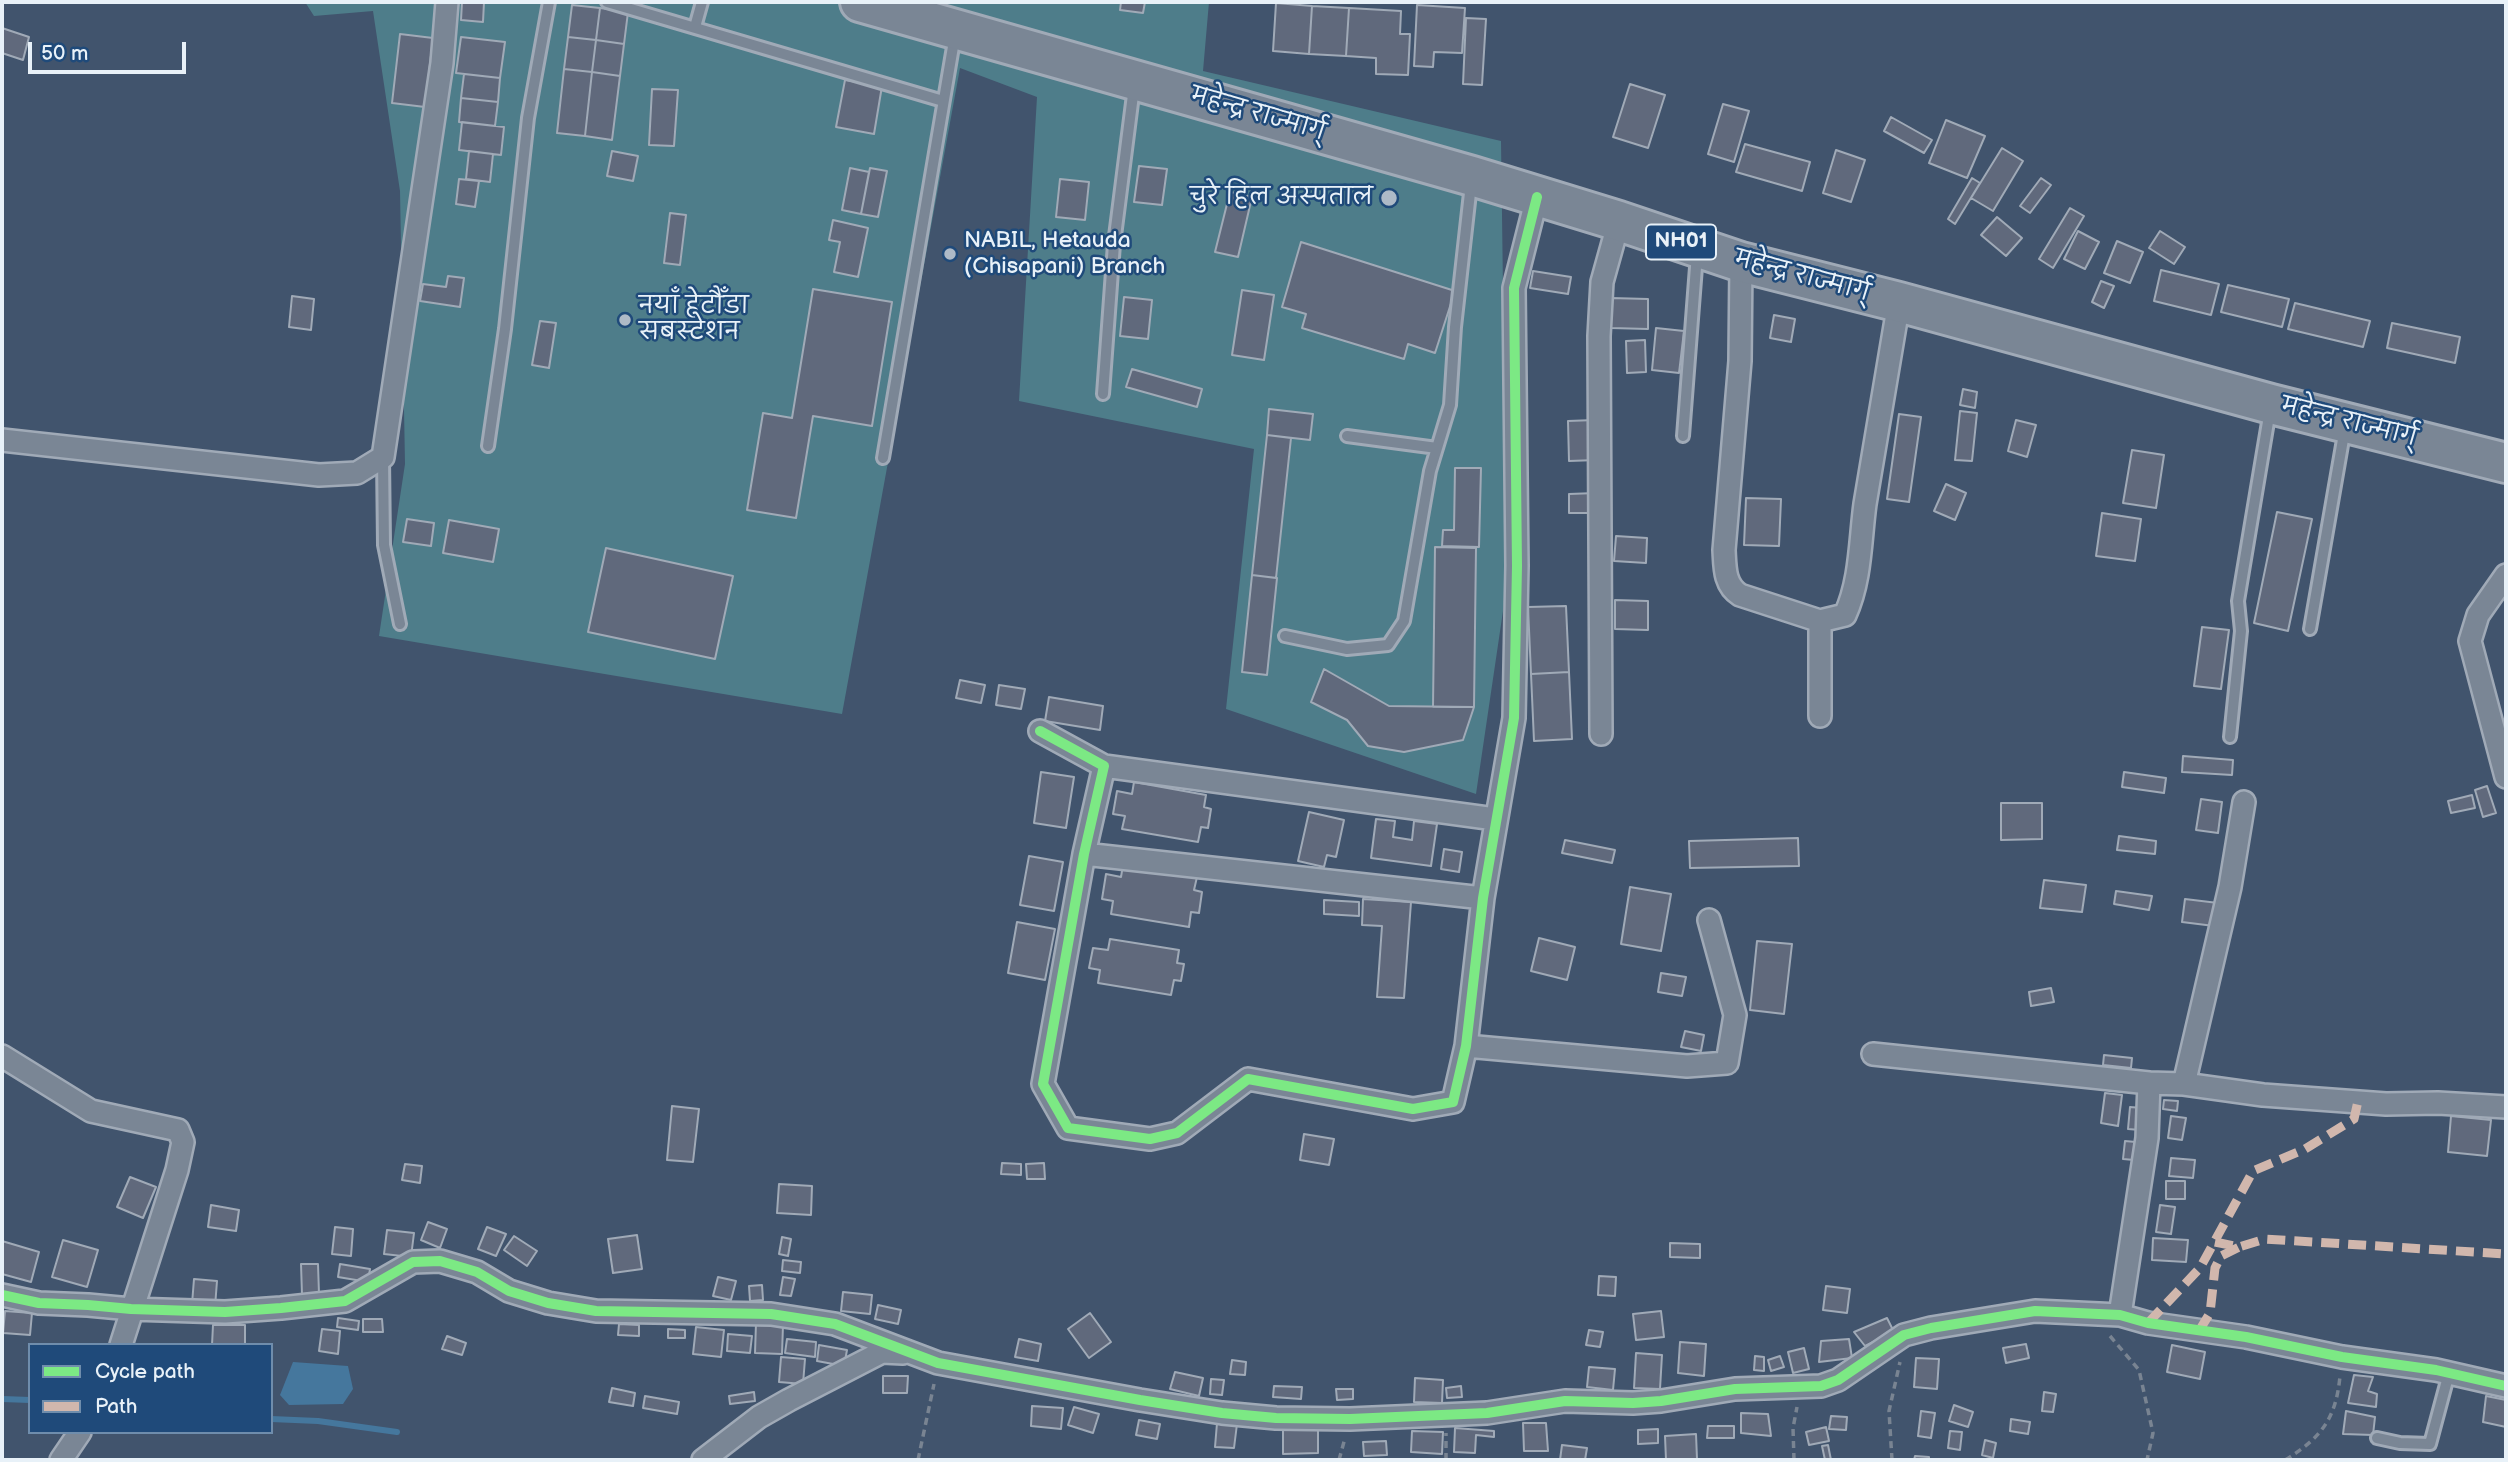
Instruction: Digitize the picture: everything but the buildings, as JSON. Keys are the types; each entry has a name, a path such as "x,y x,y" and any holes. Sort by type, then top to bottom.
{"highway":[{"name":"महेन्द्र राज्मार्ग्","path":"860,2 1472,176 1619,220 1741,262 1899,302 2272,404 2506,463"}],"street":[{"path":"2,440 319,475 357,473 383,457 442,62 447,2"},
{"path":"1104,766 1084,854 1043,1084 1068,1128 1150,1139 1177,1133 1248,1079 1413,1109 1453,1102 1466,1046 1483,898 1514,718 1517,566 1514,288 1537,197"},
{"path":"1601,734 1599,336 1602,282 1619,220"},
{"path":"1741,262 1740,362 1724,550 1726,577 1732,591 1740,595 1820,621 1845,615 1850,603 1860,558 1865,507 1899,302"},
{"path":"2506,575 2478,615 2470,641 2506,777"},
{"path":"1820,621 1820,716"},
{"path":"1040,731 1104,766 1496,819"},
{"path":"2184,1084 2230,887 2244,802"},
{"path":"1084,854 1483,898"},
{"path":"1466,1046 1687,1066 1727,1063 1735,1015 1709,920"},
{"path":"1873,1054 2149,1083 2184,1084 2263,1095 2386,1104 2438,1103 2506,1108"},
{"path":"2,1056 91,1111 178,1130 183,1142 177,1170 122,1343"},
{"path":"2120,1315 2147,1138 2149,1083"},
{"path":"2,1295 39,1303 225,1312 345,1301 413,1262 440,1261 477,1272 509,1291 548,1303 596,1311 771,1314 835,1324 938,1363 1153,1403 1276,1418 1350,1419 1487,1413 1565,1401 1633,1403 1735,1389 1821,1387 1838,1380 1903,1335 2035,1311 2120,1315 2148,1323 2246,1337 2343,1357 2449,1373 2506,1386"},
{"path":"704,1460 759,1417 882,1352 912,1353"},
{"path":"61,1460 79,1434"}],"lane":[{"path":"488,446 505,329 528,118 549,2"},
{"path":"607,2 943,101"},
{"path":"695,27 702,2"},
{"path":"883,458 956,29"},
{"path":"1103,394 1114,244 1135,80"},
{"path":"1284,636 1347,649 1388,645 1404,621 1430,471 1450,405 1455,327 1472,176"},
{"path":"1684,436 1698,247"},
{"path":"2230,737 2241,631 2238,601 2272,404"},
{"path":"2310,629 2346,422"},
{"path":"1347,436 1437,448"},
{"path":"383,457 384,545 400,624"},
{"path":"2377,1437 2400,1443 2430,1444 2449,1373"}],"path":[{"path":"2085,1314 2102,1326 2139,1370 2153,1433 2147,1460"},
{"path":"2285,1460 2317,1438 2332,1417 2339,1394 2343,1357"},
{"path":"1892,1460 1889,1411 1901,1360"},
{"path":"918,1460 938,1363"},
{"path":"1794,1460 1793,1428 1801,1388"}],"green space":[{"path":"305,2 1209,2 1203,71 1501,141 1507,584 1476,794 1226,709 1254,449 1019,401 1037,97 960,68 842,714 379,636 405,464 400,191 373,11 314,16"}],"water":[{"path":"293,1362 348,1366 353,1389 343,1404 289,1405 280,1395"}],"waterway":[{"path":"2,1399 28,1400"},
{"path":"273,1419 318,1421 397,1432"}],"marked path":[{"path":"2148,1323 2200,1268 2253,1171 2305,1149 2354,1119 2358,1101"},
{"path":"2215,1242 2239,1247 2265,1239 2506,1254"},
{"path":"2199,1331 2210,1313 2215,1268 2221,1256 2239,1247"}],"cycle path":[{"path":"1040,731 1104,766 1084,854 1043,1084 1068,1128 1150,1139 1177,1133 1248,1079 1413,1109 1453,1102 1466,1046 1483,898 1514,718 1517,566 1514,288 1537,197"},
{"path":"2,1295 39,1303 131,1309 225,1312 281,1308 345,1301 413,1262 440,1261 477,1272 509,1291 548,1303 596,1311 771,1314 835,1324 938,1363 1140,1400 1222,1413 1276,1418 1350,1419 1487,1413 1565,1401 1633,1403 1735,1389 1821,1386 1838,1380 1904,1335 2035,1311 2120,1315 2148,1323 2246,1337 2342,1357 2436,1370 2506,1386"}],"place":[{"name":"चुरे हिल अस्पताल","path":"1389,198"},
{"name":"NABIL, Hetauda (Chisapani) Branch","path":"950,254"},
{"name":"नयाँ हेटौँडा सबस्टेशन","path":"625,320"}]}
